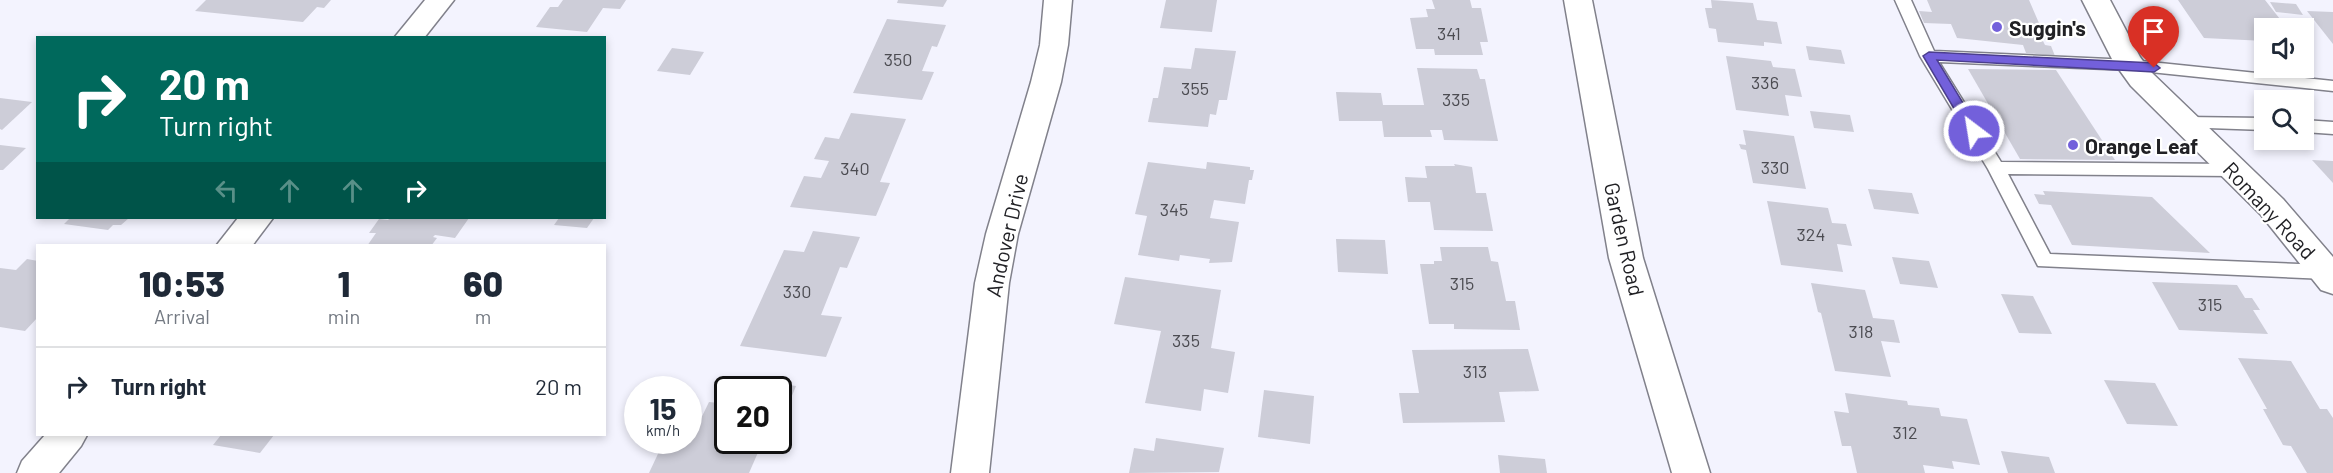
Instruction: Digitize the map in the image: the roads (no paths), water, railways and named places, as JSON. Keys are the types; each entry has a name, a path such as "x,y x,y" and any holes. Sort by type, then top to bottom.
{"street":[{"path":"410,36 440,0"},
{"name":"Andover Drive","path":"970,473 992,283 1002,234 1046,82 1054,45 1058,0"},
{"name":"Garden Road","path":"1578,0 1626,258 1691,473"},
{"name":"Romany Road","path":"2096,0 2131,65 2185,123 2272,207 2330,277"},
{"path":"235,244 256,219"},
{"path":"36,473 67,436"}],"lane":[{"path":"1904,0 1929,56 1996,168 2044,261 2330,277"},
{"path":"1929,56 2131,65 2333,86"},
{"path":"2185,123 2254,124"},
{"path":"2314,127 2333,128"},
{"path":"1996,168 2233,170"}],"place":[{"name":"Suggin's","path":"1997,27"},
{"name":"Orange Leaf","path":"2073,145"}]}
